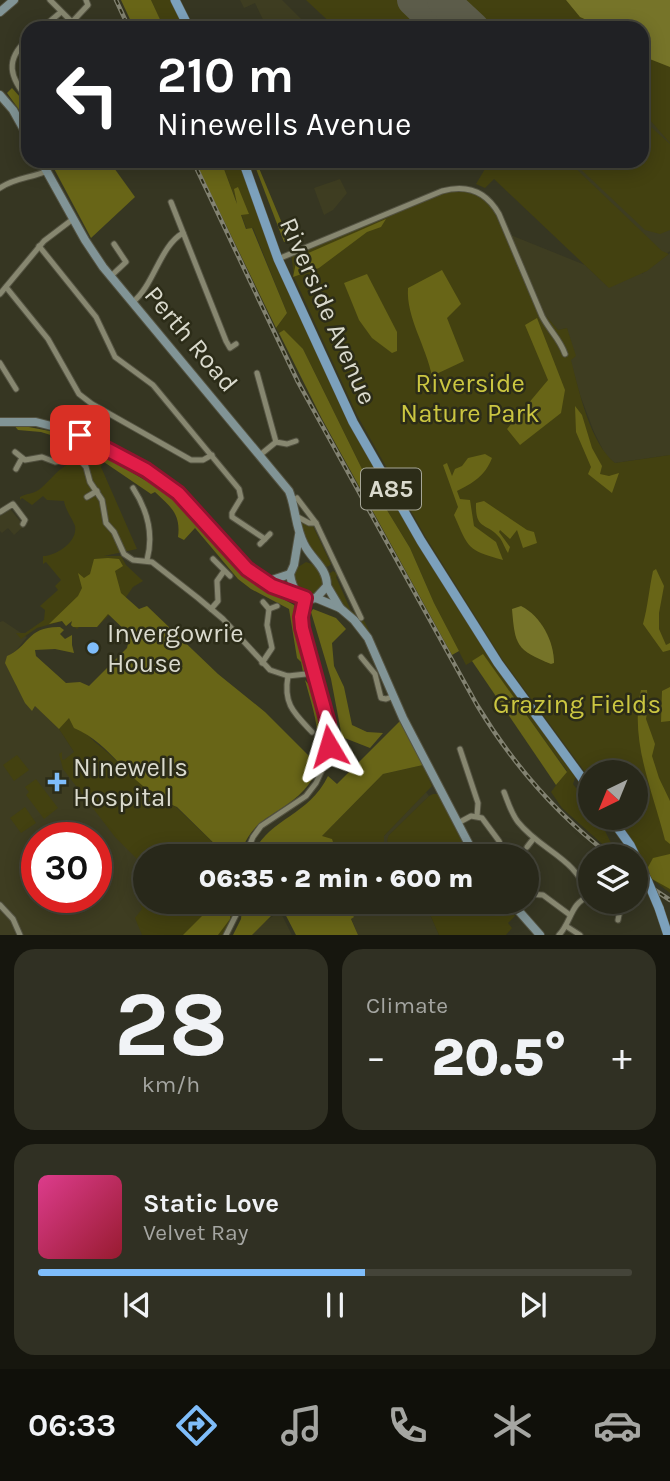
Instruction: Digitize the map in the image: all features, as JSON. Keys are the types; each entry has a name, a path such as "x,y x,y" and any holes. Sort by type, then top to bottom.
{"main road":[{"path":"175,0 186,21"},
{"name":"Riverside Avenue","path":"246,168 278,259 353,422 421,541 498,663 578,773"},
{"path":"619,830 630,845 648,882 666,935"}],"street":[{"path":"0,12 13,0"},
{"path":"50,0 73,21 88,5 86,0"},
{"path":"50,21 61,12"},
{"path":"21,47 17,52 12,75 21,91"},
{"path":"0,95 21,124"},
{"name":"Perth Road","path":"45,168 85,240 111,276 289,491 299,534 290,574"},
{"path":"0,188 16,179 33,177 47,171"},
{"path":"278,259 442,191 461,188 477,190 492,201 499,214 542,316 560,341 565,354"},
{"path":"171,202 226,341 230,348 236,344"},
{"path":"0,294 39,246 73,219"},
{"path":"133,302 144,292 173,240 183,233"},
{"path":"111,276 125,262 114,244"},
{"path":"39,246 96,317 116,357 153,385 241,493 232,517 265,539"},
{"path":"6,287 48,339 79,394 191,460 203,460 212,455"},
{"path":"0,363 16,389"},
{"path":"257,373 275,442"},
{"path":"252,386 260,383"},
{"path":"0,422 36,422 67,430 146,470 178,493 247,569 266,582 340,608 354,620 368,638 403,718 469,844"},
{"path":"260,454 275,442 287,444 296,441"},
{"path":"15,452 25,460 42,457 55,462 74,458 86,467 90,482 102,500 106,523 114,532 124,554 133,560 147,560 211,609 270,670 288,676 315,673"},
{"path":"16,469 22,458"},
{"path":"133,488 150,528 147,560"},
{"path":"87,497 97,491"},
{"path":"138,497 146,492"},
{"path":"297,498 316,523 360,618"},
{"path":"0,512 13,504 21,511 25,520 23,524"},
{"path":"296,516 309,523 316,523"},
{"name":"Perth Road","path":"299,534 324,571"},
{"path":"213,559 230,576"},
{"path":"294,565 300,560 315,561"},
{"path":"336,566 324,571 327,586 340,608"},
{"path":"211,609 218,601 217,581 223,571"},
{"path":"250,844 261,826 306,796 324,766 329,746 328,723 302,622 303,597 291,583 290,574 266,582"},
{"path":"316,598 327,586"},
{"path":"262,601 269,609 267,625 272,648 262,663"},
{"path":"269,609 277,606"},
{"path":"361,657 375,674 379,701 394,696"},
{"path":"288,676 288,703 312,732"},
{"path":"305,725 311,719"},
{"path":"460,749 478,803 477,816"},
{"path":"455,762 463,761"},
{"path":"504,792 514,816 534,838 578,874"},
{"path":"458,823 477,816 486,821 498,844"},
{"path":"529,844 534,838"},
{"path":"539,895 570,915"},
{"path":"559,935 578,902"},
{"path":"0,905 13,919 20,935"},
{"path":"226,935 237,914"},
{"path":"521,914 540,935"},
{"path":"618,920 620,914"},
{"path":"566,926 580,935"}],"shaded area":[{"path":"121,0 151,0 161,21 131,21"},
{"path":"240,0 282,0 303,21 264,21 255,3 244,8"},
{"path":"566,0 670,0 670,67 649,59 649,21 589,21 580,17"},
{"path":"12,88 21,98 21,112 7,93"},
{"path":"649,92 670,112 670,251 642,274 670,253 670,455 615,463 606,456 580,395 570,360 567,328 558,330 547,317 542,316 508,234 585,265 609,288 488,168 649,168"},
{"path":"54,168 114,168 135,197 91,238"},
{"path":"198,168 224,168 237,204 234,189 238,187 249,214 241,215 246,229 252,228 287,313 276,328"},
{"path":"256,168 259,168 289,240 284,242"},
{"path":"340,179 347,193 333,210 324,215 314,188"},
{"path":"386,219 381,227 367,232 319,268 293,277 297,258"},
{"path":"442,270 461,304 447,318 464,361 432,376 410,310 408,288"},
{"path":"367,274 397,332 397,351 392,353 372,338 359,320 344,283"},
{"path":"537,318 565,390 561,413 520,445 507,429 548,380 525,325"},
{"path":"284,330 303,349 362,469 410,548 459,651 452,655 322,419 279,333"},
{"path":"575,406 582,415 592,448 602,466 600,474 609,476 619,473 612,493 588,474 591,467 576,432"},
{"path":"13,424 55,432 78,441 155,486 182,507 236,568 263,588 294,605 307,667 303,672 301,662 297,658 289,609 238,579 195,528 184,540 178,537 176,517 155,492 151,494 76,443 41,432 18,430"},
{"path":"485,454 492,458 486,470 457,491 460,499 470,500 474,526 496,542 503,560 482,554 467,542 454,515 458,507 443,465 447,463 452,476 455,469 462,466 468,458"},
{"path":"484,501 534,532 537,543 523,548 517,530 510,539 500,530 510,547 508,553 500,538 478,518 476,503"},
{"path":"10,509 24,526 14,535 8,528 2,533 0,531 0,516"},
{"path":"94,559 119,559 123,566 115,571 121,593 139,609 147,606 218,674 265,712 315,762 317,731 305,680 310,686 321,737 318,766 312,780 301,793 262,821 245,844 215,844 177,807 165,802 163,795 143,786 103,747 74,728 69,718 59,729 35,706 32,711 25,703 5,663 7,656 35,633 60,627 64,630 60,634 65,639 72,635 74,653 55,649 35,650 36,656 66,683 80,682 89,686 127,648 130,635 108,614 97,627 73,627 72,621 66,626 62,621 49,624 78,596 82,588 78,573 84,578 90,574"},
{"path":"656,569 664,586 659,629 666,645 670,643 670,650 663,652 643,624 653,571"},
{"path":"521,606 535,616 545,630 552,646 554,663 531,655 516,639 512,609"},
{"path":"313,609 336,618 346,629 332,643 334,666 344,687 352,725 367,732 383,733 370,748 342,737 331,679 311,612"},
{"name":"Ninewells Hospital","path":"3,621 27,637 13,654 16,686 33,710 35,705 59,729 74,752 209,844 133,844 133,914 236,914 222,935 0,935 0,622"},
{"path":"483,654 567,772 556,785 472,661"},
{"path":"670,687 670,721 661,722 662,691"},
{"path":"641,690 647,690 646,719 655,744 652,756 670,801 670,844 665,840 648,780 648,760 643,760 638,709"},
{"path":"401,720 423,765 383,774 322,836 332,839 334,844 258,844 268,833 310,800 328,776 337,784"},
{"path":"426,792 429,796 389,835 387,844 384,844 384,836"},
{"path":"670,854 670,889 652,879 648,867 653,858"},
{"path":"204,914 230,914 230,919 218,935 183,935"},
{"path":"242,914 273,914 252,935 233,935"},
{"path":"276,914 282,914 292,935 245,935"},
{"path":"285,914 352,914 354,917 351,919 358,935 296,935"},
{"path":"349,914 430,914 439,935 358,935"}],"green space":[{"path":"151,0 172,0 182,21 161,21"},
{"path":"306,0 403,0 407,4 412,0 435,21 328,21"},
{"path":"445,0 670,0 670,143 649,119 649,21 468,21"},
{"path":"649,125 670,144 670,230 660,234 645,230 579,168 649,168"},
{"path":"224,168 241,168 375,469 576,775 573,784 578,790 578,822 562,808 551,792 567,771 483,655 466,665 410,548 362,469 303,349 284,331 279,333 276,328 287,313 253,228 247,230"},
{"path":"575,168 662,251 669,254 647,271 609,288 494,179 485,188 476,184 485,169"},
{"name":"Riverside Nature Park","path":"461,188 492,201 542,316 547,317 558,330 567,328 576,356 571,360 582,401 592,430 606,454 615,463 670,455 670,893 652,879 648,871 648,844 634,844 626,830 648,830 648,760 578,760 578,763 502,659 425,536 357,415 294,277 291,253 442,191"},
{"path":"87,450 103,462 101,467 137,549 104,556 121,556 126,565 143,581 133,587 97,627 81,625 77,629 71,625 72,621 66,626 62,621 37,628 21,639 16,633 25,633 44,620 45,610 40,606 58,590 55,586 61,580 46,562 43,564 43,556 54,554 70,543 75,526 64,501 47,500 43,496 32,505 22,498 20,500 20,497 38,491 66,465 77,465 87,456"},
{"path":"300,522 313,526 331,564 329,566 326,567 313,551"},
{"path":"306,562 317,568 322,577 321,587 312,596 299,591 293,576 295,569"},
{"path":"333,571 338,574 336,577 351,611 363,619 371,634 356,623 339,600 329,574"},
{"path":"69,717 78,730 88,735 136,778 163,795 165,802 176,807 215,844 133,844 133,855 112,833 112,822 104,822 63,769 59,754 62,752 64,760 74,752 59,729"},
{"path":"17,755 29,770 14,781 3,765"},
{"path":"423,765 432,786 384,836 384,844 322,844 321,837 383,774"},
{"path":"36,779 58,808 44,819 26,795 29,792 25,787"},
{"path":"438,794 463,844 388,844 389,835 429,796"},
{"path":"25,807 35,822 21,822 21,833 10,818"},
{"path":"587,830 604,830 612,844 602,844"},
{"path":"138,914 232,914 222,935 142,935 135,918"},
{"path":"430,914 515,916 508,923 512,928 506,935 439,935"}],"runway":[{"path":"413,0 435,21"},
{"path":"443,0 466,21"}],"railway":[{"path":"116,0 126,21"},
{"path":"196,168 298,382 477,705 505,747 537,787 596,844"},
{"path":"648,886 670,900"}],"place":[{"name":"Invergowrie House","path":"93,648"},
{"name":"Ninewells Hospital","path":"57,782"}],"route":[{"path":"80,435 146,470 178,493 247,569 272,586 305,598 302,628 328,723 329,746"}],"park label":[{"name":"Grazing Fields","path":"577,704"}]}
